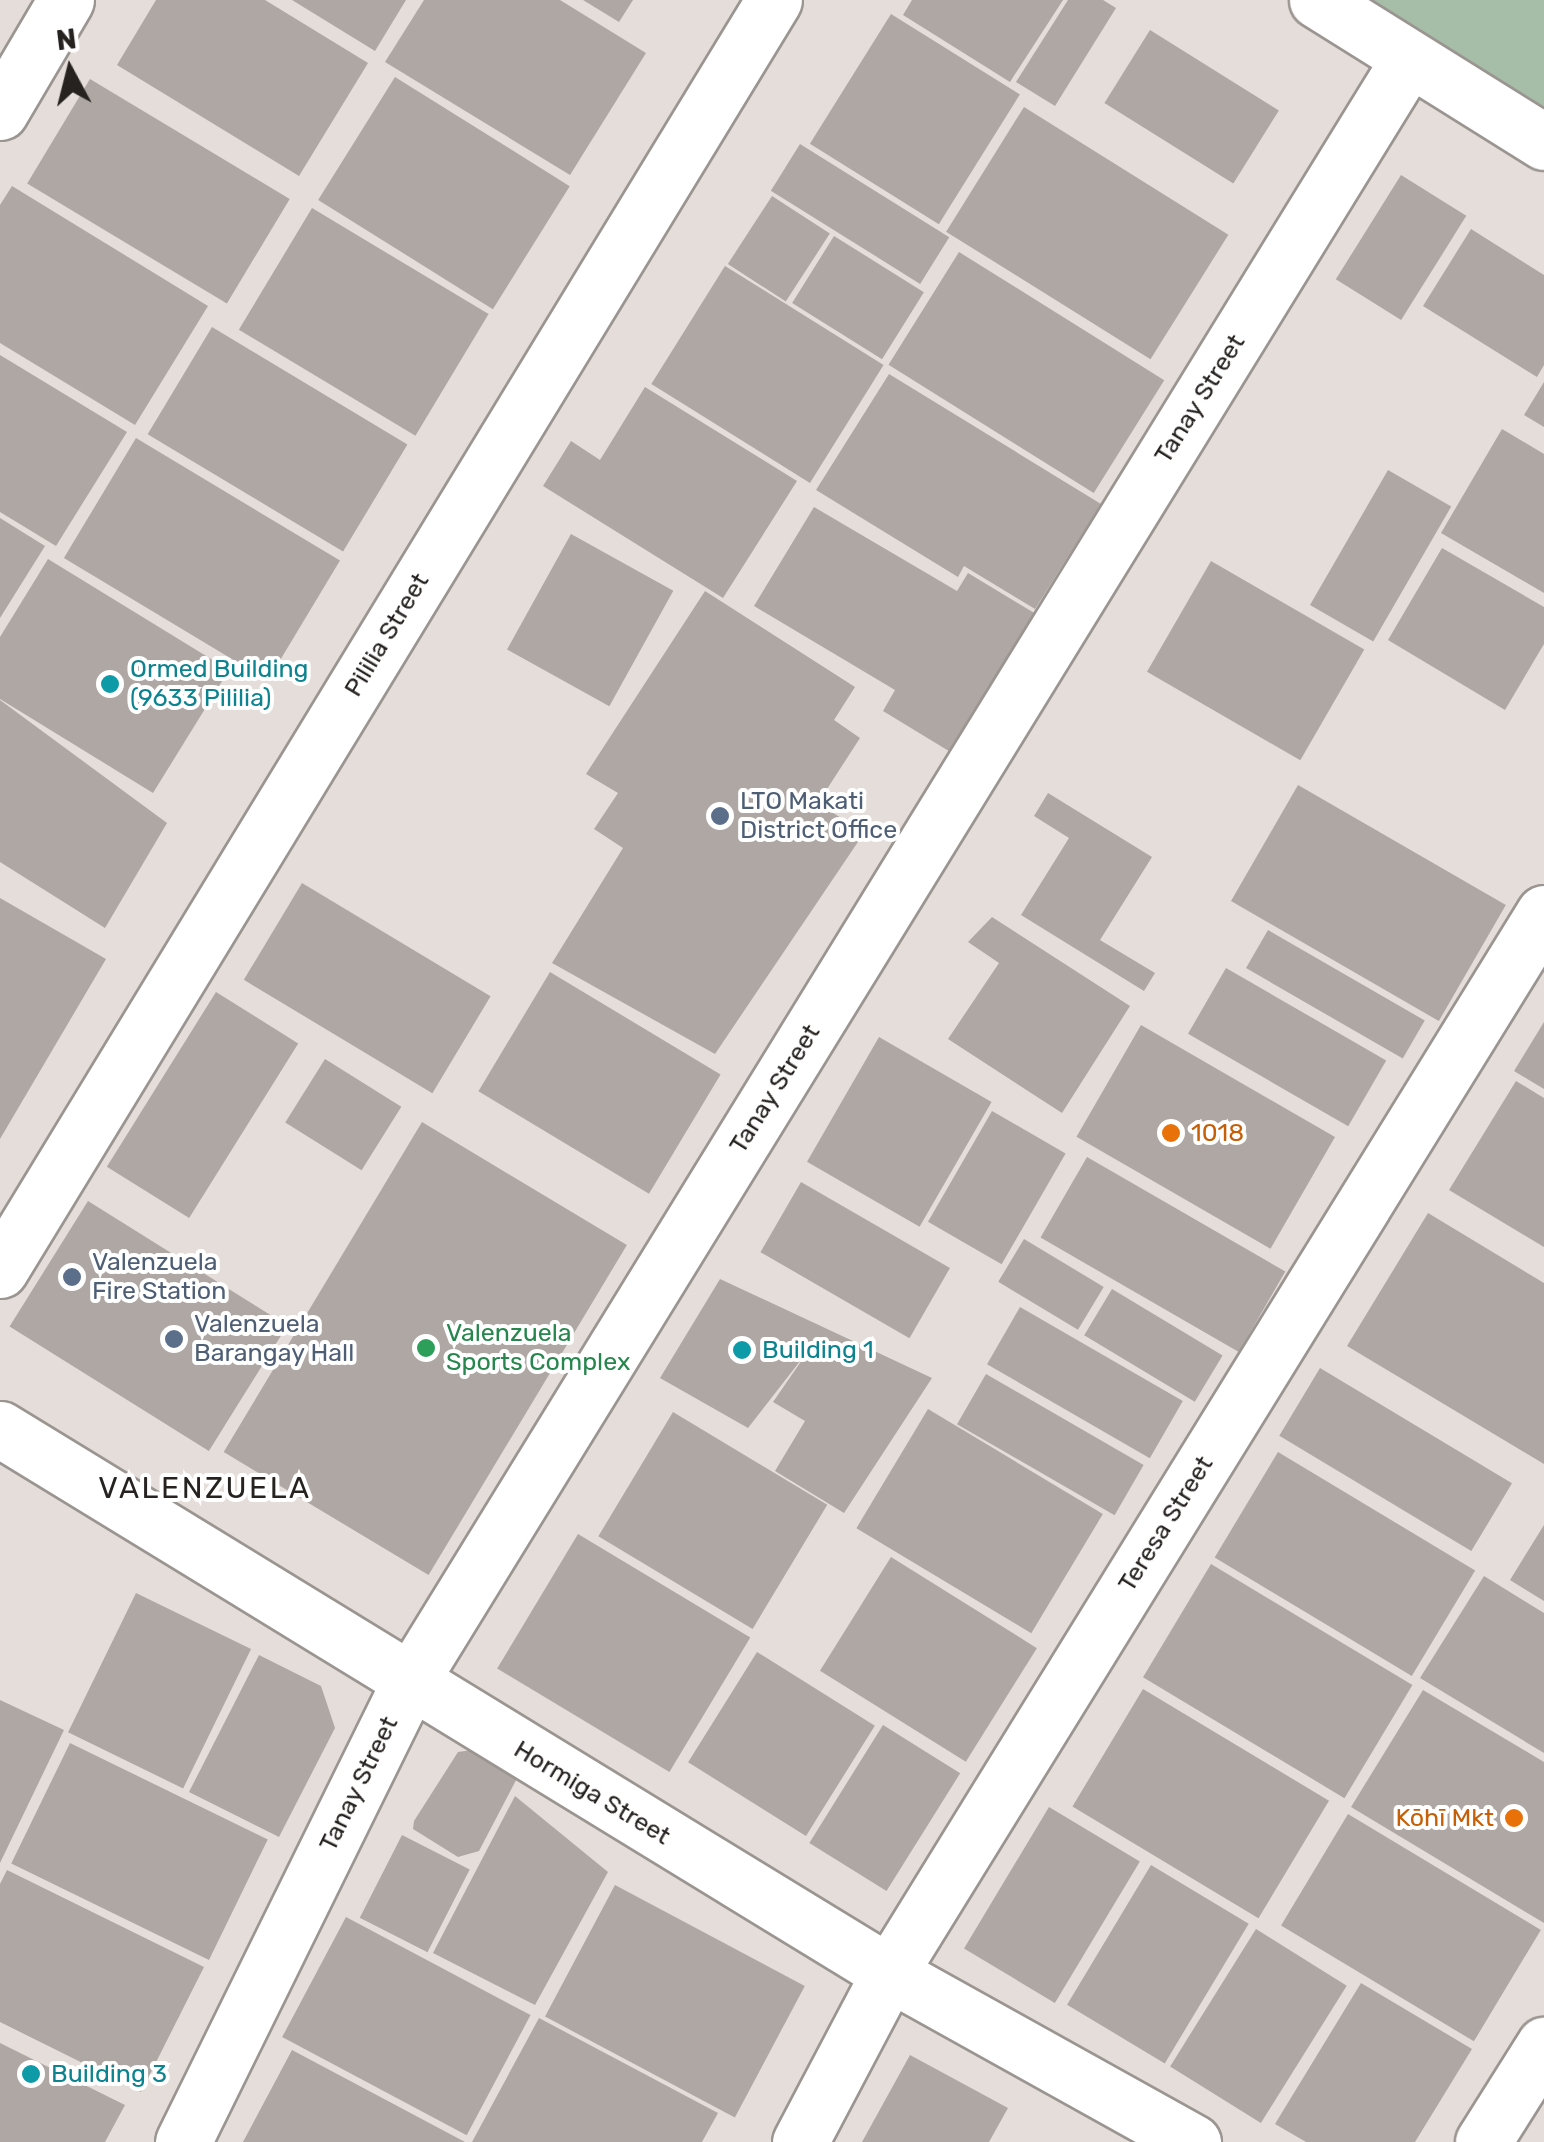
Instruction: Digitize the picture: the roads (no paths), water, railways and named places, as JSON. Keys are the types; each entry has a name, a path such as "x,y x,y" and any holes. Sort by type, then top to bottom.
{"street":[{"path":"0,112 66,0"},
{"name":"Pililia Street","path":"0,1270 774,0"},
{"path":"1316,0 1544,142"},
{"name":"Tanay Street","path":"182,2142 409,1683 1409,59"},
{"name":"Teresa Street","path":"800,2142 889,1973 1544,913"},
{"name":"Hormiga Street","path":"0,1429 409,1683 889,1973 1193,2142"},
{"path":"1483,2142 1544,2045"}],"place":[{"name":"Ormed Building (9633 Pililia)","path":"110,684"},
{"name":"LTO Makati District Office","path":"720,816"},
{"name":"1018","path":"1171,1133"},
{"name":"Valenzuela Fire Station","path":"72,1277"},
{"name":"Valenzuela Barangay Hall","path":"174,1339"},
{"name":"Valenzuela Sports Complex","path":"426,1348"},
{"name":"Building 1","path":"742,1350"},
{"name":"Kōhī Mkt","path":"1514,1818"},
{"name":"Building 3","path":"31,2074"}],"district":[{"name":"VALENZUELA","path":"205,1488"}]}
